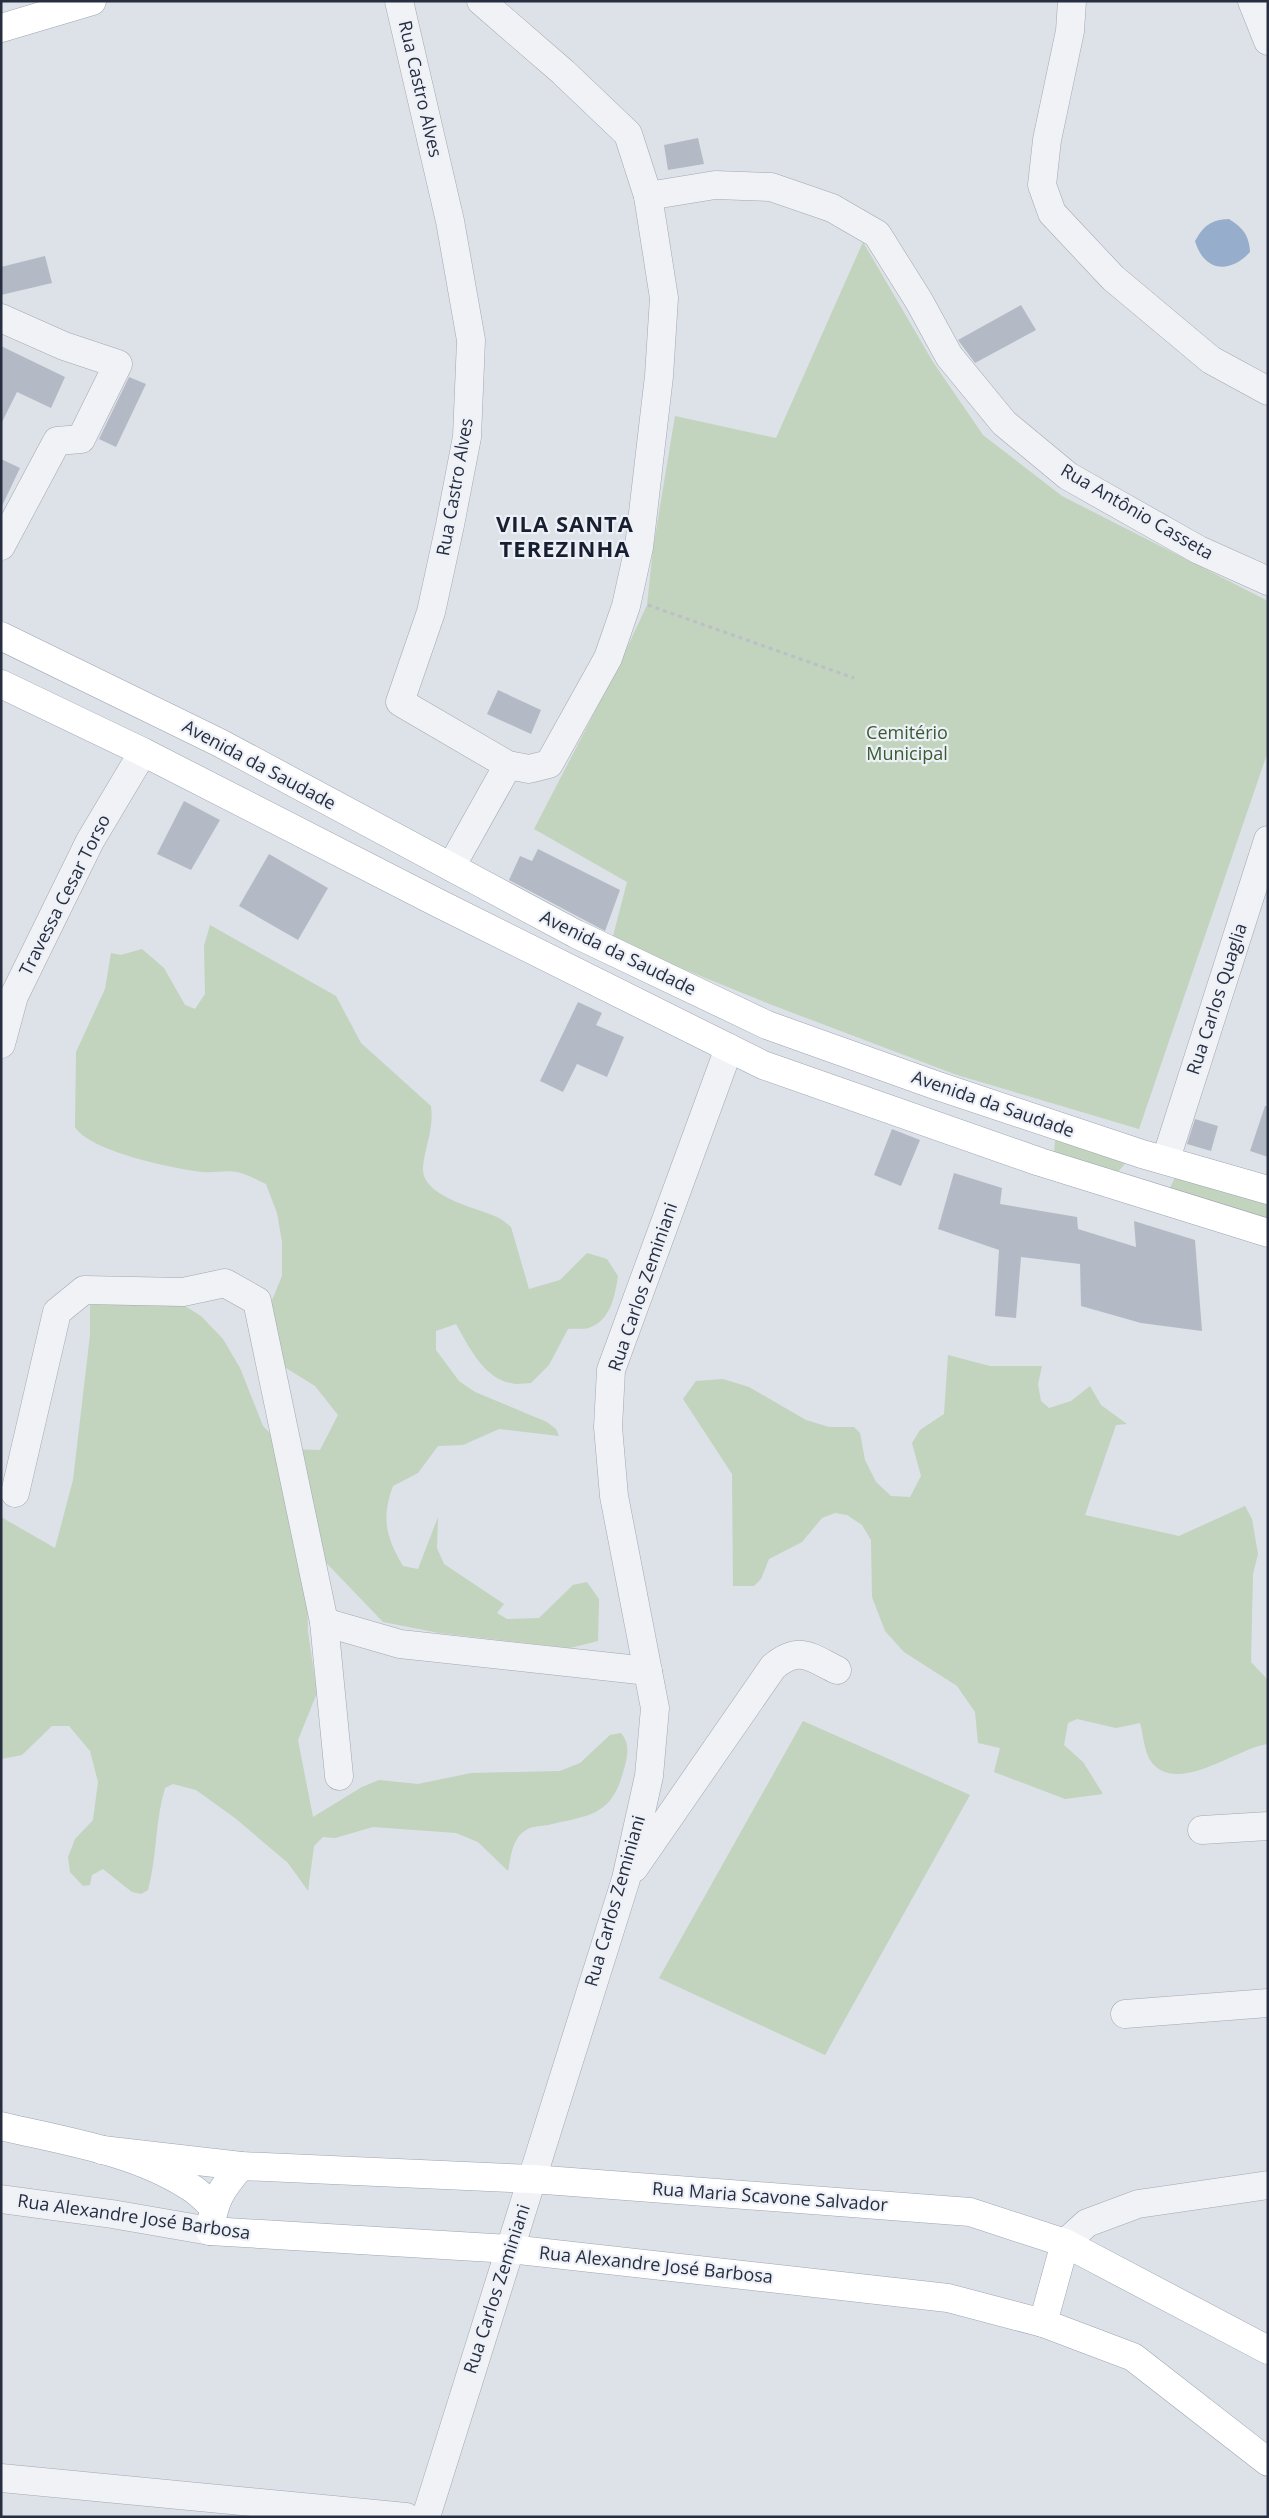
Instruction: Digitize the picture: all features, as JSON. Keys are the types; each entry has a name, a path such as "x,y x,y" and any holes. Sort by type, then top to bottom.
{"main road":[{"path":"8,22 92,1"},
{"name":"Avenida da Saudade","path":"1,636 254,761 576,934 767,1024 1142,1154 1166,1159 1268,1190"},
{"name":"Avenida da Saudade","path":"1,684 143,752 763,1065 1040,1162 1268,1233"},
{"path":"233,798 254,761"},
{"path":"970,1137 982,1129 987,1118 988,1102"},
{"path":"1040,1162 1038,1148 1042,1135 1052,1124"},
{"path":"1130,1190 1146,1183 1157,1174 1166,1159"},
{"path":"1,2126 102,2150 166,2172 192,2188 212,2219"},
{"name":"Rua Maria Scavone Salvador","path":"102,2150 241,2166 532,2179 970,2212 1065,2243 1268,2350"},
{"path":"212,2219 223,2186 241,2166"},
{"name":"Rua Alexandre José Barbosa","path":"212,2219 510,2249 948,2298 1043,2323 1133,2358 1268,2462"},
{"path":"1043,2323 1065,2243"}],"street":[{"name":"Rua Castro Alves","path":"399,1 450,221 471,340 467,437 452,516 431,612 400,702 508,765"},
{"path":"451,867 508,765 529,768 549,764 608,658 626,606 639,547 659,376 664,298 648,196 628,134 563,72 481,1"},
{"path":"1072,1 1070,31 1047,140 1042,185 1052,213 1113,278 1211,360 1268,391"},
{"path":"1252,1 1268,41"},
{"name":"Rua Antônio Casseta","path":"648,196 715,185 770,187 832,208 877,234 919,300 948,356 1004,423 1068,476 1199,550 1268,581"},
{"path":"1,318 64,346 118,364 81,438 56,441 1,546"},
{"name":"Travessa Cesar Torso","path":"1,1044 14,996 90,840 143,752"},
{"name":"Rua Carlos Quaglia","path":"1166,1159 1268,840"},
{"name":"Rua Carlos Zeminiani","path":"426,2517 626,1880 649,1776 654,1742 655,1708 614,1496 608,1427 611,1370 729,1048"},
{"path":"14,1492 56,1312 84,1290 183,1292 225,1283 257,1301 324,1622 339,1776"},
{"path":"324,1622 400,1644 648,1671"},
{"path":"626,1880 773,1667 787,1656 805,1655 837,1670"},
{"path":"1202,1830 1268,1826"},
{"path":"1125,2014 1268,2003"},
{"path":"1065,2243 1087,2223 1138,2204 1268,2185"},
{"name":"Rua Alexandre José Barbosa","path":"1,2199 112,2214 212,2219"},
{"path":"1,2478 406,2517"}],"path":[{"path":"647,605 854,678"}],"green space":[{"name":"Cemitério Municipal","path":"863,242 933,362 983,435 1062,496 1268,601 1268,751 1139,1129 957,1075 772,1005 612,940 627,882 534,829 617,669 647,605 653,549 675,416 776,438"},
{"path":"210,925 336,996 361,1043 431,1106 431,1123 423,1167 424,1177 438,1192 461,1204 497,1217 511,1227 529,1289 560,1280 587,1253 607,1259 618,1276 608,1312 598,1323 589,1328 568,1329 549,1365 531,1383 513,1384 493,1375 478,1360 456,1324 436,1331 436,1350 459,1381 475,1392 547,1422 556,1429 559,1436 499,1429 463,1445 438,1446 418,1473 393,1486 386,1518 389,1537 403,1566 418,1569 438,1517 437,1548 444,1564 504,1604 497,1613 507,1619 539,1618 573,1585 587,1582 599,1599 598,1641 570,1648 439,1633 383,1622 312,1548 306,1560 308,1632 317,1693 298,1740 313,1817 362,1787 379,1780 418,1784 471,1773 560,1771 580,1763 610,1735 621,1733 624,1737 627,1750 625,1764 619,1784 606,1805 598,1811 576,1819 534,1827 521,1833 511,1854 508,1871 478,1842 456,1833 373,1827 335,1838 323,1837 314,1846 308,1891 288,1863 235,1818 196,1790 173,1784 165,1788 148,1890 141,1894 132,1892 103,1869 92,1875 90,1885 83,1886 70,1872 68,1857 75,1839 93,1820 98,1782 90,1751 69,1726 52,1726 22,1755 1,1759 1,1517 55,1548 73,1480 90,1335 90,1280 172,1298 201,1316 223,1339 240,1368 263,1426 285,1449 320,1450 338,1415 315,1386 286,1368 269,1339 270,1305 282,1276 282,1242 277,1213 266,1184 237,1172 207,1172 153,1163 97,1144 83,1136 75,1127 76,1052 105,989 111,953 121,955 142,949 164,968 185,1005 195,1009 205,994 204,946"},
{"path":"1061,1136 1125,1160 1124,1165 1116,1174 1054,1153 1055,1141"},
{"path":"1175,1177 1268,1203 1268,1225 1173,1193 1170,1188"},
{"path":"948,1355 990,1366 1042,1366 1038,1384 1041,1401 1049,1408 1071,1401 1090,1386 1101,1405 1127,1424 1116,1425 1085,1515 1179,1536 1245,1506 1252,1519 1258,1554 1253,1574 1251,1662 1268,1680 1268,1744 1255,1747 1207,1767 1175,1774 1161,1770 1150,1760 1140,1723 1116,1728 1077,1719 1068,1723 1064,1745 1083,1762 1103,1794 1065,1799 994,1772 1000,1748 978,1743 975,1712 957,1686 904,1652 885,1631 872,1597 871,1540 862,1525 847,1515 835,1513 822,1518 802,1542 769,1559 761,1579 754,1586 733,1586 732,1474 683,1399 696,1381 723,1379 749,1387 806,1420 829,1427 854,1427 860,1433 865,1460 876,1482 891,1496 910,1497 921,1476 912,1443 920,1430 944,1414"},
{"path":"803,1721 970,1795 825,2055 659,1978"}],"water":[{"path":"1229,219 1244,232 1250,252 1234,264 1218,266 1211,264 1199,251 1195,241 1209,224"}],"building":[{"path":"698,138 704,164 668,170 664,145"},
{"path":"45,256 52,283 1,295 1,267"},
{"path":"1021,305 1036,330 975,363 958,340"},
{"path":"1,346 65,377 51,408 17,392 1,424"},
{"path":"129,377 146,384 116,447 99,439"},
{"path":"1,459 20,468 1,508"},
{"path":"498,690 541,710 531,734 487,714"},
{"path":"184,801 220,820 191,870 157,854"},
{"path":"538,849 620,890 605,931 509,880 520,856 532,861"},
{"path":"269,854 328,888 298,940 239,906"},
{"path":"578,1002 602,1013 596,1025 624,1037 607,1077 577,1064 563,1092 540,1081"},
{"path":"1265,1106 1268,1106 1268,1157 1250,1151"},
{"path":"1195,1119 1218,1126 1211,1151 1187,1144"},
{"path":"892,1129 920,1140 901,1186 874,1175"},
{"path":"954,1173 1002,1188 1000,1204 1077,1217 1078,1229 1136,1247 1134,1221 1195,1240 1202,1331 1141,1323 1081,1306 1080,1264 1021,1257 1016,1318 995,1316 999,1250 938,1229"}],"district":[{"name":"VILA SANTA TEREZINHA","path":"565,536"}]}
